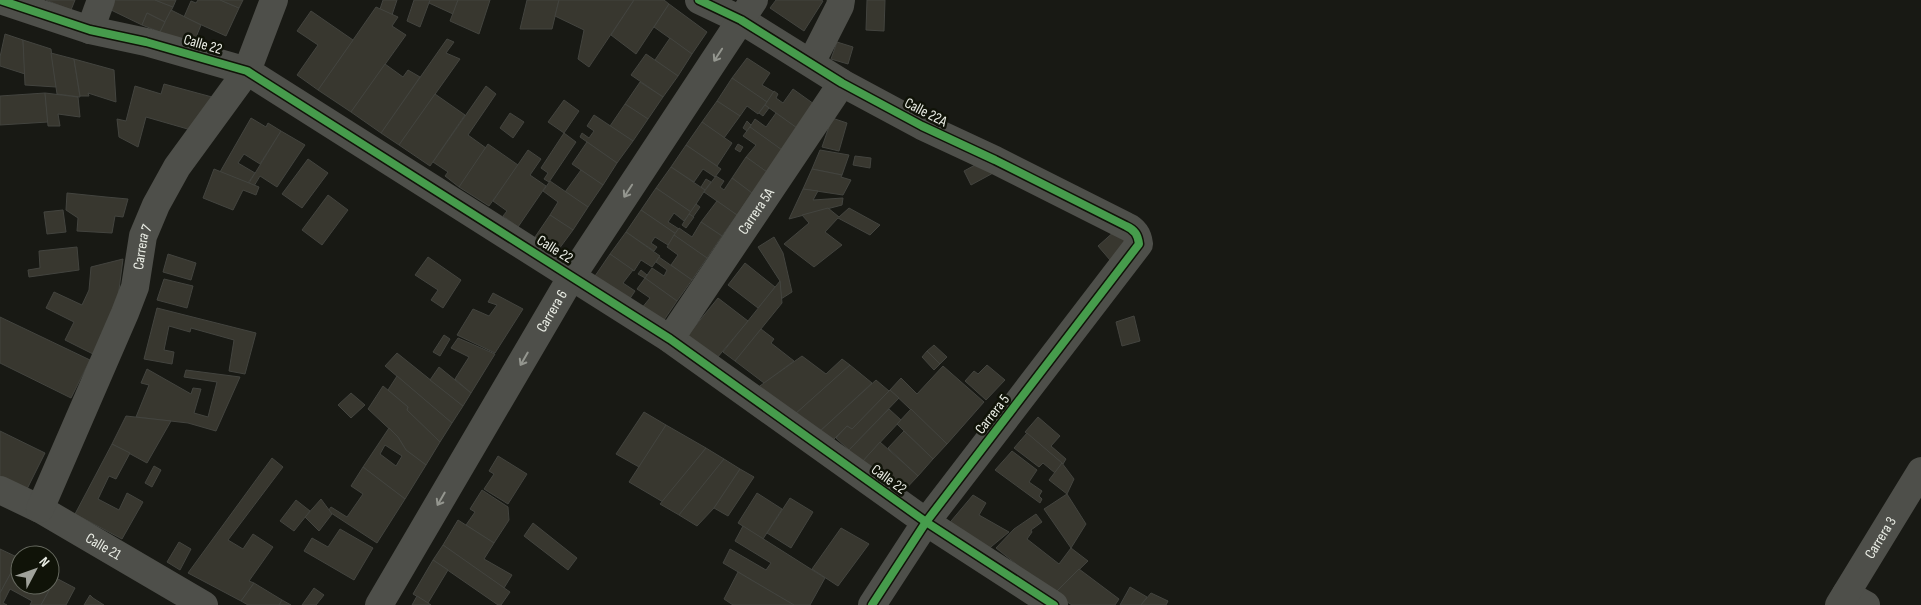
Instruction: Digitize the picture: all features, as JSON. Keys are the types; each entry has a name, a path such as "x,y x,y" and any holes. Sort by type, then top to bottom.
{"street":[{"name":"Calle 22","path":"0,0 90,30 146,42 247,71 670,340 926,522 1054,605"},
{"path":"90,30 101,0"},
{"name":"Carrera 7","path":"40,509 135,287 143,236 156,205 177,167 247,71 274,0"},
{"name":"Calle 22A","path":"699,0 748,10 811,63 842,83 922,126 995,160 1132,229 1138,236 1139,244"},
{"path":"811,63 840,6 840,0"},
{"name":"Carrera 6","path":"379,605 572,276 748,10"},
{"name":"Carrera 5A","path":"670,340 842,83"},
{"name":"Carrera 5","path":"872,605 926,522 1139,244"},
{"name":"Carrera 3","path":"1851,601 1921,470"},
{"name":"Calle 21","path":"0,490 40,509 204,605"}],"building":[{"path":"46,0 75,0 71,10"},
{"path":"114,0 155,0 173,7 165,22 147,13 142,25 109,9"},
{"path":"155,0 176,0 173,7"},
{"path":"198,0 220,0 239,8 226,36 184,17 191,1 196,3"},
{"path":"220,0 243,0 239,8"},
{"path":"383,0 397,0 392,15 380,9"},
{"path":"414,0 430,0 420,27 407,21"},
{"path":"430,0 458,0 453,14 429,3"},
{"path":"458,0 490,0 479,34 450,21"},
{"path":"527,0 559,0 552,29 520,29"},
{"path":"559,0 634,0 589,67 578,59 584,30 555,16"},
{"path":"634,0 664,0 669,4 636,54 611,35"},
{"path":"776,0 823,1 804,31 770,8"},
{"path":"867,0 885,0 884,31 866,30"},
{"path":"669,4 707,32 692,54 654,27"},
{"path":"376,7 398,17 392,26 406,35 351,112 318,90"},
{"path":"171,10 201,25 190,52 157,37"},
{"path":"311,11 353,40 318,90 297,75 318,45 297,31"},
{"path":"147,13 165,22 160,32 142,25"},
{"path":"5,34 23,40 25,74 0,66"},
{"path":"670,38 692,54 678,76 655,60"},
{"path":"447,39 454,42 446,53 460,59 399,145 381,133"},
{"path":"23,40 51,49 56,87 25,85"},
{"path":"837,42 853,47 848,64 831,59"},
{"path":"51,53 74,59 80,97 57,94"},
{"path":"646,54 678,76 663,97 631,75"},
{"path":"747,58 770,73 762,85 774,92 767,102 732,78"},
{"path":"74,59 114,70 116,102 88,93 89,96 80,96"},
{"path":"385,64 403,77 408,70 420,77 381,133 351,112"},
{"path":"732,78 767,102 758,114 747,106 740,116 717,101"},
{"path":"640,82 663,97 648,119 625,104"},
{"path":"164,84 212,97 198,132 146,117 138,147 119,137 117,119 126,121 135,86 161,94"},
{"path":"486,86 496,94 468,135 486,148 459,187 445,176 448,172 433,162"},
{"path":"793,89 814,104 797,128 765,105 774,91 778,94 776,98 783,103"},
{"path":"45,93 48,122 0,125 0,96"},
{"path":"45,93 78,97 80,117 58,114 60,126 48,126"},
{"path":"435,94 465,115 430,166 399,145"},
{"path":"564,100 579,111 564,133 548,122"},
{"path":"717,101 740,116 724,138 702,122"},
{"path":"625,104 648,119 633,141 610,126"},
{"path":"765,105 769,108 763,116 759,113"},
{"path":"510,113 524,122 513,138 500,128"},
{"path":"776,113 797,128 782,150 750,127 755,119 766,127"},
{"path":"594,115 633,141 617,163 580,137 582,133 589,138 594,131 587,126"},
{"path":"251,118 266,127 268,123 281,131 260,164 244,154 238,163 255,173 248,183 220,172"},
{"path":"832,118 847,123 839,151 822,147"},
{"path":"747,121 751,125 747,131 743,128"},
{"path":"702,122 732,143 717,166 686,145"},
{"path":"750,127 782,150 767,172 746,157 756,145 743,136"},
{"path":"281,131 305,145 277,187 260,176 254,186 249,183"},
{"path":"564,133 576,142 549,182 544,179 548,173 541,168"},
{"path":"587,142 617,163 603,185 572,164"},
{"path":"488,144 518,165 489,206 459,187"},
{"path":"738,144 743,147 740,152 735,149"},
{"path":"686,145 721,169 715,177 703,169 694,182 671,167"},
{"path":"528,150 541,159 530,175 546,186 518,227 503,216 507,211 493,201"},
{"path":"820,150 849,155 842,175 812,169"},
{"path":"855,156 871,158 870,168 853,165"},
{"path":"746,157 767,172 752,193 732,178"},
{"path":"988,158 995,172 971,185 964,171"},
{"path":"308,159 328,173 302,208 282,194"},
{"path":"671,167 705,190 691,212 656,188"},
{"path":"214,169 259,187 256,195 243,190 233,210 203,198"},
{"path":"812,169 842,175 841,177 851,180 843,195 803,189"},
{"path":"581,170 603,185 588,207 565,192"},
{"path":"716,176 724,181 720,187 724,190 732,178 752,193 737,215 704,192"},
{"path":"706,179 711,182 705,190 701,187"},
{"path":"550,181 588,207 573,230 550,215 558,202 543,191"},
{"path":"656,188 691,212 684,221 674,213 668,222 679,229 676,234 641,210"},
{"path":"803,189 818,191 813,200 843,198 842,205 789,219"},
{"path":"67,193 128,199 123,217 115,216 112,233 77,231 78,218 66,210"},
{"path":"328,195 348,210 322,245 302,230"},
{"path":"717,201 737,215 722,236 701,222"},
{"path":"696,204 700,207 693,217 689,214"},
{"path":"828,208 839,217 849,208 880,225 870,235 838,218 825,232 842,245 814,267 784,244 809,223 802,215"},
{"path":"63,210 66,232 47,234 44,212"},
{"path":"641,210 676,234 668,245 655,237 651,243 657,247 654,251 626,232"},
{"path":"689,214 694,217 686,228 682,225"},
{"path":"550,215 573,230 556,253 535,237"},
{"path":"701,222 722,236 707,258 674,235 679,228 692,237"},
{"path":"1116,230 1128,243 1110,260 1098,246"},
{"path":"626,232 660,256 652,267 641,260 634,271 610,254"},
{"path":"674,235 707,258 692,280 671,265 678,255 667,247"},
{"path":"774,237 783,253 792,292 781,299 780,281 758,247"},
{"path":"77,247 79,270 29,277 28,270 40,268 39,251"},
{"path":"168,254 196,263 191,280 163,272"},
{"path":"610,254 633,270 623,283 635,291 629,300 595,276"},
{"path":"428,257 461,280 443,308 431,300 438,290 415,275"},
{"path":"659,257 692,280 677,301 645,278 652,268 664,276 667,270 656,262"},
{"path":"123,259 117,305 93,354 65,340 74,322 46,308 54,292 82,305 89,290 91,267"},
{"path":"745,263 775,287 758,308 728,285"},
{"path":"641,270 647,275 645,278 638,274"},
{"path":"645,278 677,301 662,323 641,309 650,298 637,289"},
{"path":"164,279 193,286 187,308 157,300"},
{"path":"780,281 782,303 735,361 723,352"},
{"path":"493,293 523,309 495,353 457,335 473,309 489,316 497,305 488,302"},
{"path":"718,298 748,321 717,358 687,336"},
{"path":"157,308 256,333 245,374 229,371 234,340 191,328 190,332 169,326 164,350 174,352 172,364 144,359"},
{"path":"1134,316 1140,341 1122,346 1116,322"},
{"path":"0,317 90,360 71,398 0,363"},
{"path":"761,329 774,339 771,343 794,361 764,383 735,361"},
{"path":"444,335 450,339 440,356 433,352"},
{"path":"458,338 495,354 471,393 455,379 469,357 451,348"},
{"path":"934,345 947,357 940,364 927,351"},
{"path":"927,351 940,364 934,370 922,357"},
{"path":"397,353 463,406 452,423 385,366"},
{"path":"802,356 826,374 842,359 850,365 794,415 757,388"},
{"path":"850,365 872,383 818,433 794,415"},
{"path":"987,365 1005,380 986,400 965,381 974,371 978,374"},
{"path":"943,366 984,402 947,444 890,390 901,378 917,394"},
{"path":"439,367 471,393 463,406 430,380"},
{"path":"147,369 191,394 193,388 201,389 194,413 208,417 217,382 184,377 186,370 240,377 216,431 188,423 136,417 149,385 141,383"},
{"path":"397,376 452,423 440,442 407,410 408,407 388,390"},
{"path":"876,380 889,391 852,429 847,426 831,442 818,433"},
{"path":"383,386 408,407 407,410 440,442 426,465 406,450 398,437 368,409"},
{"path":"890,390 899,398 849,450 836,438 847,426 852,429"},
{"path":"351,393 365,405 351,418 338,405"},
{"path":"889,409 901,420 862,462 849,450"},
{"path":"911,409 947,444 933,459 897,424"},
{"path":"644,412 666,425 639,467 616,454"},
{"path":"126,416 171,421 147,463 112,444"},
{"path":"1038,417 1060,436 1051,446 1066,459 1063,464 1025,432"},
{"path":"666,425 706,448 663,502 629,482"},
{"path":"389,428 398,437 406,450 426,465 405,499 363,467","holes":["385,445 402,456 396,466 380,454"]},
{"path":"0,431 45,453 26,491 0,478"},
{"path":"904,431 933,459 918,476 888,448"},
{"path":"1027,433 1062,463 1055,473 1043,463 1039,467 1014,448"},
{"path":"880,442 918,476 899,496 862,462"},
{"path":"112,444 130,453 116,479 109,476 98,499 119,510 127,493 143,502 122,539 75,514"},
{"path":"706,448 724,459 679,515 660,504"},
{"path":"1012,451 1037,470 1029,482 1042,491 1039,496 1042,499 1040,503 995,470"},
{"path":"498,456 527,474 508,504 484,489 494,474 489,471"},
{"path":"272,458 283,467 228,540 243,549 253,534 273,547 249,581 254,583 241,601 188,573"},
{"path":"724,459 740,469 714,508 697,526 679,515"},
{"path":"1062,463 1074,479 1067,494 1049,480"},
{"path":"154,466 161,470 152,487 145,483"},
{"path":"363,467 405,499 377,543 328,511 331,507 347,517 363,494 351,486"},
{"path":"740,469 754,477 728,516 714,508"},
{"path":"482,490 508,507 509,520 494,543 466,525 475,512 470,509"},
{"path":"757,493 782,509 763,539 738,523"},
{"path":"1067,494 1086,524 1071,548 1044,509"},
{"path":"973,495 986,503 979,515 1009,532 986,551 946,527"},
{"path":"790,498 813,512 791,548 767,533"},
{"path":"321,499 332,514 319,531 305,517"},
{"path":"296,500 310,511 294,531 280,521"},
{"path":"1036,514 1042,522 1031,530 1032,532 1027,539 1059,564 1071,548 1088,561 1054,594 996,548 1014,529"},
{"path":"458,520 494,543 484,559 512,575 504,588 443,545"},
{"path":"533,523 577,558 568,570 524,536"},
{"path":"743,526 825,578 810,605 794,605 723,563 730,549 766,570 771,563 735,541"},
{"path":"841,528 869,544 838,586 812,569"},
{"path":"340,529 373,548 354,580 304,551 312,538 328,547"},
{"path":"179,542 191,549 180,570 167,562"},
{"path":"443,545 510,592 501,605 498,605 433,560"},
{"path":"0,549 10,554 10,575 0,593"},
{"path":"433,560 448,570 428,603 413,594"},
{"path":"1079,569 1119,599 1115,605 1072,605 1054,594"},
{"path":"738,572 794,605 733,605 724,599"},
{"path":"10,575 10,589 3,603 7,605 0,605 0,593"},
{"path":"60,580 75,588 66,605 41,605 47,595 60,595"},
{"path":"254,583 282,600 279,605 248,605 241,601"},
{"path":"1130,587 1147,597 1141,605 1120,605"},
{"path":"314,588 324,595 316,605 302,605"},
{"path":"1151,593 1168,601 1166,605 1141,605"},
{"path":"21,595 47,595 41,605 30,605 32,601"},
{"path":"90,595 93,598 104,605 84,605"},
{"path":"417,596 428,603 431,605 412,605"},
{"path":"282,600 291,605 279,605"}],"cycle path":[{"path":"0,0 90,30 146,42 247,71 670,339 926,522 1054,605"},
{"path":"699,0 741,20 842,83 922,126 995,160 1129,228 1136,233 1138,238 1139,244 926,522 872,605"}]}
